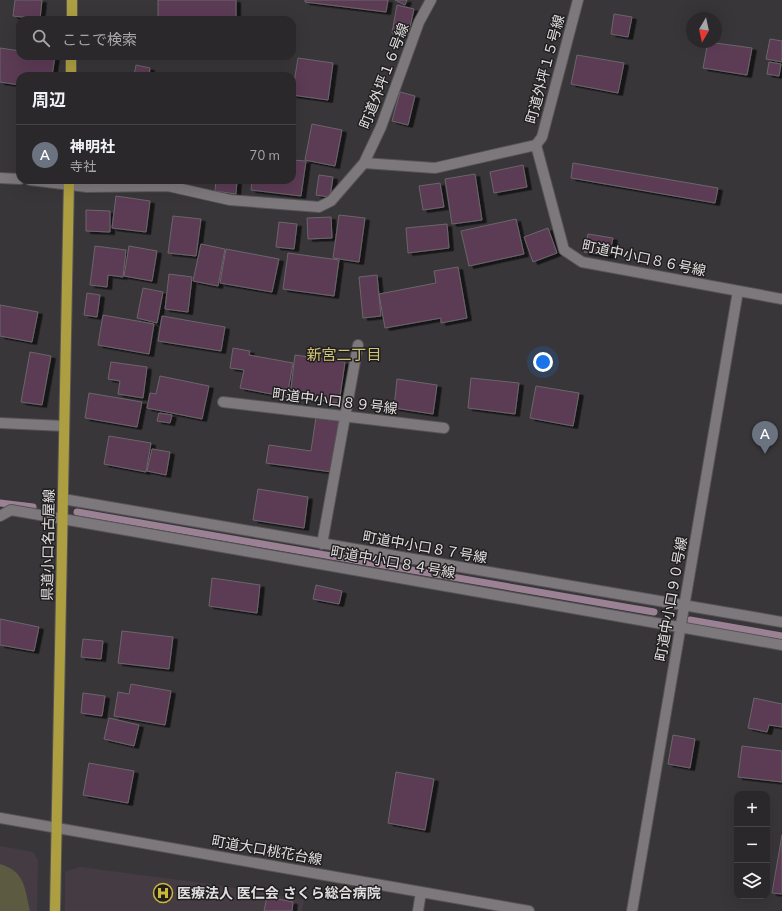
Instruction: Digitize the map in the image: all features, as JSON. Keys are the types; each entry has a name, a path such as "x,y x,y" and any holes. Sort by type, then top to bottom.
{"main road":[{"path":"72,0 72,16"},
{"path":"71,60 71,72"},
{"name":"県道小口名古屋線","path":"55,911 69,184"}],"street":[{"name":"町道外坪１６号線","path":"364,163 381,127 420,22 431,0"},
{"name":"町道外坪１５号線","path":"536,144 542,136 578,0"},
{"path":"76,184 86,187 168,186 230,200 319,207 331,201 364,163 435,168 536,144"},
{"name":"町道中小口８６号線","path":"536,144 564,250 572,257 582,262 782,299"},
{"path":"0,178 16,179"},
{"name":"町道中小口９０号線","path":"632,911 738,291"},
{"path":"322,544 358,345"},
{"name":"町道中小口８９号線","path":"223,402 444,428"},
{"path":"0,423 64,426"},
{"name":"町道中小口８７号線","path":"63,500 782,622"},
{"name":"町道中小口８４号線","path":"0,516 11,510 782,645"},
{"name":"町道大口桃花台線","path":"0,818 529,911"},
{"path":"418,911 422,892"}],"shaded area":[{"path":"0,846 33,852 38,860 37,911 0,911"},
{"path":"0,864 15,871 19,876 25,888 30,911 0,911"},
{"name":"医療法人 医仁会 さくら総合病院","path":"80,867 217,885 304,900 302,911 65,911 65,872"}],"building":[{"path":"15,0 42,0 40,16 13,16"},
{"path":"158,0 236,0 236,16 158,16"},
{"path":"305,0 388,0 386,12 305,2"},
{"path":"395,0 407,0 405,5"},
{"path":"397,5 414,9 408,36 392,33"},
{"path":"614,14 632,17 628,37 611,34"},
{"path":"770,39 782,41 782,62 766,59"},
{"path":"722,44 752,48 747,75 703,68 707,48 722,48"},
{"path":"0,48 16,50 16,60 54,60 53,72 16,72 16,84 0,82"},
{"path":"577,55 624,63 618,93 571,84"},
{"path":"298,58 333,63 328,100 296,96 296,72"},
{"path":"769,62 781,64 779,76 767,74"},
{"path":"136,65 150,68 150,72 135,72"},
{"path":"400,92 415,96 408,125 392,121"},
{"path":"312,124 342,130 335,166 305,160"},
{"path":"296,160 306,161 301,196 251,190 252,184 296,184"},
{"path":"573,163 718,188 715,203 571,178"},
{"path":"523,165 527,187 494,193 490,172"},
{"path":"475,174 482,220 452,224 445,179"},
{"path":"319,175 333,177 330,197 316,195"},
{"path":"440,183 444,207 423,210 419,186"},
{"path":"216,184 237,184 236,194 215,191"},
{"path":"116,196 150,201 146,232 112,228"},
{"path":"86,210 110,211 110,232 86,231"},
{"path":"339,215 365,218 359,262 333,258"},
{"path":"173,216 201,219 196,256 168,253"},
{"path":"331,217 332,238 308,239 307,218"},
{"path":"516,219 524,254 469,266 461,231"},
{"path":"279,222 297,224 294,249 276,247"},
{"path":"447,224 449,248 408,253 406,228"},
{"path":"548,228 557,253 533,262 524,237"},
{"path":"588,234 613,238 609,256 584,252"},
{"path":"201,244 225,249 218,286 193,281"},
{"path":"95,246 126,250 123,277 108,275 107,287 90,285"},
{"path":"129,246 157,251 152,281 124,276"},
{"path":"226,249 279,259 272,292 220,283"},
{"path":"288,253 339,260 334,296 283,289"},
{"path":"458,267 467,318 441,323 441,318 385,328 379,294 436,283 434,271"},
{"path":"169,274 192,277 188,312 165,309"},
{"path":"377,275 381,316 363,318 359,277"},
{"path":"143,288 163,292 157,323 137,318"},
{"path":"87,293 100,295 97,317 84,315"},
{"path":"0,305 38,312 32,342 0,336"},
{"path":"103,315 154,324 149,354 98,345"},
{"path":"162,316 225,327 221,351 158,341"},
{"path":"233,348 250,351 249,355 293,363 287,397 240,388 244,370 230,368"},
{"path":"30,352 51,356 42,405 21,402"},
{"path":"295,355 345,362 339,403 290,396"},
{"path":"111,362 147,367 143,398 118,394 120,381 108,379"},
{"path":"160,376 209,386 202,419 147,408 150,393 156,394"},
{"path":"471,378 519,383 515,414 468,408"},
{"path":"397,379 437,385 433,414 394,408"},
{"path":"536,386 579,393 573,426 530,418"},
{"path":"89,393 142,402 137,427 85,418"},
{"path":"159,413 172,415 170,423 157,421"},
{"path":"316,417 339,420 332,472 266,463 269,445 311,451"},
{"path":"109,436 151,443 146,472 104,464"},
{"path":"152,449 170,452 166,475 147,471"},
{"path":"258,489 308,497 304,528 253,520"},
{"path":"212,578 260,585 257,613 209,606"},
{"path":"316,585 342,591 339,604 313,599"},
{"path":"0,619 39,627 34,651 0,645"},
{"path":"122,631 173,637 169,669 118,663"},
{"path":"83,639 103,641 101,659 81,657"},
{"path":"131,684 171,691 165,725 114,716 118,692 129,694"},
{"path":"83,693 105,696 102,716 81,713"},
{"path":"754,698 782,704 782,727 769,725 767,732 748,728"},
{"path":"109,718 139,725 134,746 104,739"},
{"path":"673,735 695,739 690,768 668,764"},
{"path":"742,746 782,751 782,782 738,777"},
{"path":"89,763 134,771 128,803 83,795"},
{"path":"396,772 434,779 425,830 388,823"},
{"path":"782,835 782,894 772,893"},
{"path":"267,897 293,902 292,911 264,911"}],"waterway":[{"path":"0,503 33,507"},
{"path":"77,512 654,612"},
{"path":"690,620 782,636"}],"place":[{"name":"神明社","path":"765,454"},
{"name":"医療法人 医仁会 さくら総合病院","path":"163,893"}],"district":[{"name":"新宮二丁目","path":"344,354"}]}
